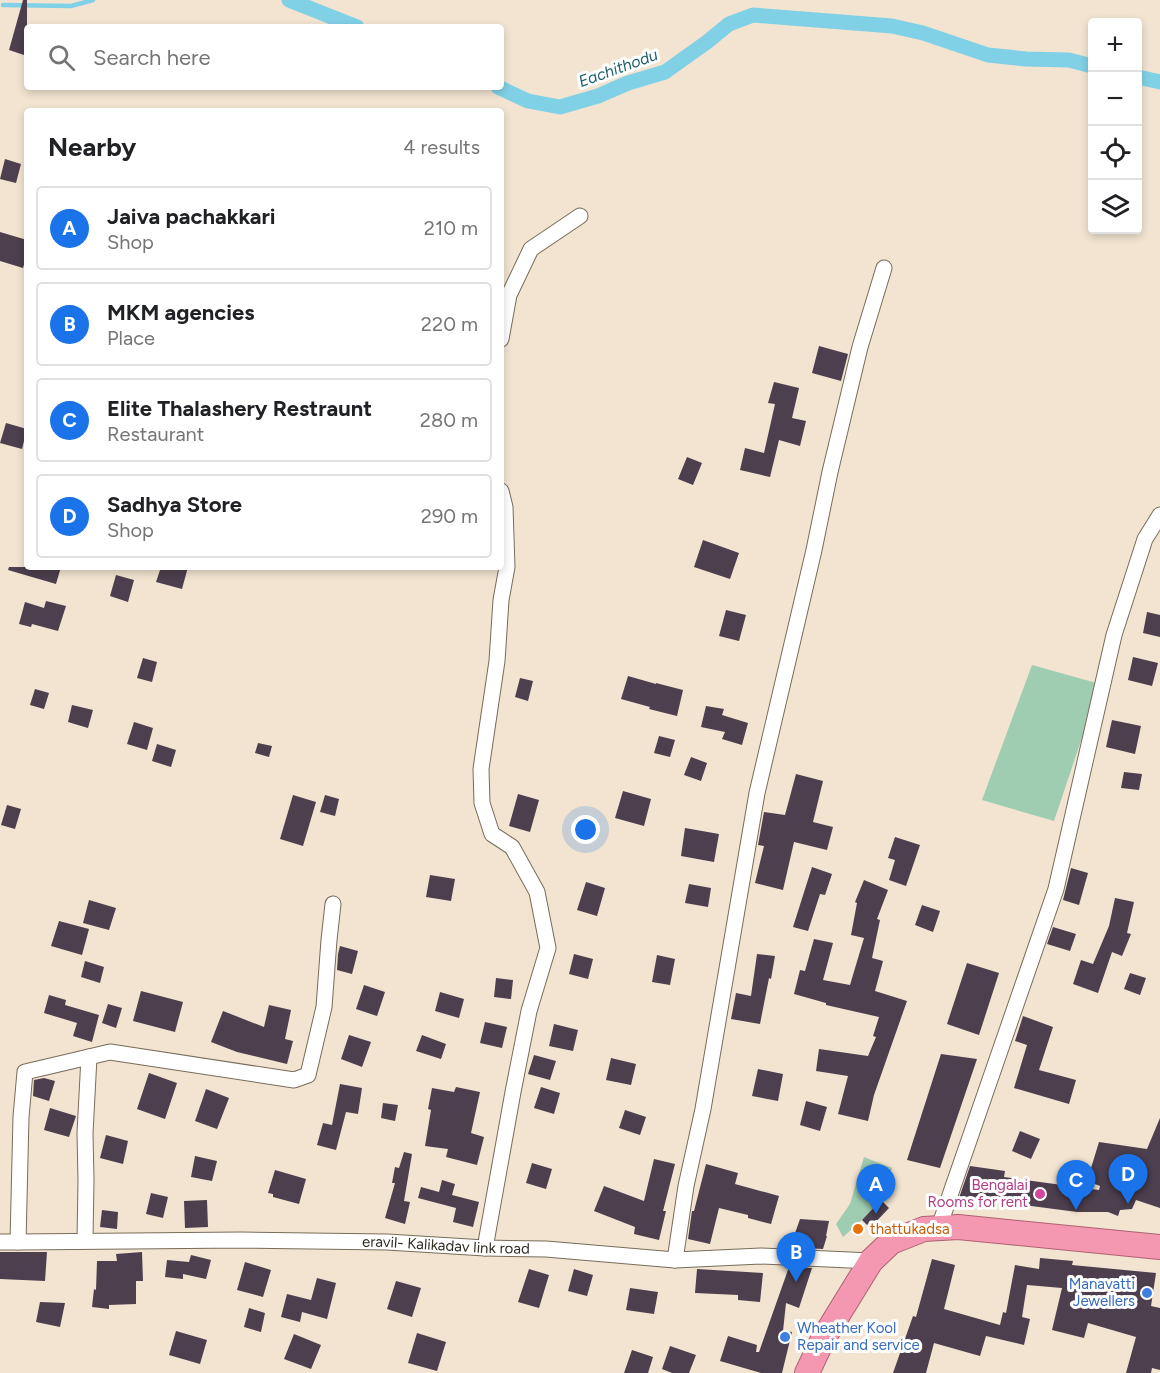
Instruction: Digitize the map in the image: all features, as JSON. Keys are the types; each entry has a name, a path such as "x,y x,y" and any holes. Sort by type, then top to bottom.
{"highway":[{"path":"807,1373 823,1339 871,1261 891,1242 924,1228 958,1227 1160,1246"}],"street":[{"path":"504,322 509,295 531,249 580,216"},
{"path":"675,1260 686,1186 702,1109 757,793 860,347 884,268"},
{"path":"485,1248 529,1011 548,948 537,892 512,847 492,834 482,803 482,769 497,661 501,600 507,567 504,503"},
{"path":"939,1227 1056,889 1114,635 1145,539 1160,514"},
{"path":"18,1242 21,1117 25,1072 110,1052 294,1080 308,1075 324,1007 333,904"},
{"path":"85,1240 85,1133 89,1057"},
{"name":"eravil- Kalikadav link road","path":"0,1242 242,1240 387,1242 546,1249 675,1260 760,1256 871,1261"}],"green space":[{"path":"1032,665 1100,684 1054,821 982,800"},
{"path":"864,1157 892,1168 881,1200 843,1237 836,1224 850,1204"}],"building":[{"path":"23,0 27,0 24,55 9,50"},
{"path":"5,159 21,164 16,183 0,179"},
{"path":"0,232 24,239 23,268 0,261"},
{"path":"819,346 848,354 841,381 812,373"},
{"path":"774,382 799,388 792,418 806,421 800,446 779,440 770,477 740,470 745,448 764,453 775,404 768,403"},
{"path":"6,423 24,428 22,449 0,443"},
{"path":"687,457 702,463 693,485 678,479"},
{"path":"703,540 739,553 730,579 694,567"},
{"path":"9,567 24,567 24,570 60,570 56,584 8,570"},
{"path":"160,570 187,570 182,589 156,582"},
{"path":"116,575 134,580 128,602 110,596"},
{"path":"46,601 66,606 58,631 32,624 31,627 19,624 25,602 44,608"},
{"path":"726,610 746,615 739,641 719,636"},
{"path":"1147,612 1160,615 1160,637 1143,633"},
{"path":"1133,657 1158,663 1152,686 1128,680"},
{"path":"143,658 157,662 152,682 137,678"},
{"path":"628,676 683,690 677,716 621,699"},
{"path":"520,678 533,681 528,701 515,697"},
{"path":"35,689 49,693 44,709 30,705"},
{"path":"72,705 93,710 88,728 68,722"},
{"path":"706,706 724,709 722,715 748,723 742,745 722,739 725,732 701,727"},
{"path":"1112,720 1141,726 1135,754 1106,747"},
{"path":"134,722 153,728 147,750 127,744"},
{"path":"659,736 675,740 670,757 654,753"},
{"path":"258,743 272,746 269,757 255,753"},
{"path":"157,744 176,750 171,767 152,761"},
{"path":"691,757 707,763 701,781 684,775"},
{"path":"1124,772 1142,774 1139,790 1121,788"},
{"path":"796,774 823,781 813,822 833,827 827,850 794,842 783,890 755,883 764,846 758,845 764,812 785,815"},
{"path":"623,791 651,799 644,826 615,818"},
{"path":"518,794 539,800 530,832 509,826"},
{"path":"293,795 316,802 303,846 280,839"},
{"path":"325,795 339,799 335,816 320,812"},
{"path":"7,805 21,809 15,829 1,825"},
{"path":"685,828 719,834 714,862 681,856"},
{"path":"895,837 920,845 906,886 889,880 895,860 888,858"},
{"path":"812,867 832,874 825,895 820,894 808,931 793,927"},
{"path":"1071,868 1088,873 1079,905 1063,900"},
{"path":"430,875 455,879 451,901 426,897"},
{"path":"864,880 888,890 877,919 880,920 872,958 883,961 875,991 907,1001 874,1095 868,1121 838,1114 848,1076 816,1071 819,1049 868,1056 876,1037 873,1036 879,1017 826,1005 826,1003 794,994 800,970 805,971 814,939 833,943 823,980 850,985 864,938 851,935 857,903 855,902"},
{"path":"586,882 605,888 597,916 577,910"},
{"path":"689,884 711,888 708,907 685,903"},
{"path":"1115,898 1134,902 1127,933 1131,934 1122,956 1112,952 1098,993 1073,984 1081,960 1093,964 1109,926"},
{"path":"89,900 116,908 109,930 83,923"},
{"path":"922,905 940,911 933,932 915,925"},
{"path":"59,921 89,929 82,955 51,946"},
{"path":"1053,927 1076,934 1070,951 1047,944"},
{"path":"340,946 358,951 352,974 337,970"},
{"path":"574,954 593,959 588,979 569,974"},
{"path":"757,954 775,956 760,1024 731,1019 736,993 751,996"},
{"path":"657,955 675,959 670,985 652,982"},
{"path":"85,961 104,967 100,983 81,977"},
{"path":"967,963 999,973 979,1035 947,1024"},
{"path":"1130,973 1146,978 1140,995 1124,989"},
{"path":"496,978 513,980 511,999 494,997"},
{"path":"364,985 385,992 377,1016 356,1009"},
{"path":"141,991 183,1002 175,1032 133,1021"},
{"path":"440,992 464,999 459,1018 435,1011"},
{"path":"49,995 66,1000 65,1005 99,1015 92,1042 73,1036 77,1023 44,1013"},
{"path":"108,1004 122,1008 116,1028 102,1023"},
{"path":"269,1005 291,1010 285,1039 293,1041 287,1064 237,1052 211,1042 223,1011 264,1027"},
{"path":"1023,1016 1053,1027 1039,1070 1076,1080 1069,1104 1014,1088 1027,1045 1015,1041"},
{"path":"485,1022 507,1027 502,1048 480,1043"},
{"path":"554,1024 578,1030 573,1051 549,1046"},
{"path":"349,1035 371,1042 362,1067 341,1059"},
{"path":"422,1035 446,1044 441,1059 416,1051"},
{"path":"941,1054 977,1059 940,1168 907,1160"},
{"path":"534,1055 556,1061 550,1080 528,1074"},
{"path":"611,1058 636,1064 631,1085 606,1080"},
{"path":"758,1069 783,1074 778,1101 752,1096"},
{"path":"149,1073 177,1083 165,1119 137,1109"},
{"path":"44,1078 55,1081 49,1101 33,1096 34,1080"},
{"path":"340,1084 362,1088 358,1114 346,1112 336,1150 317,1145 323,1123 332,1125"},
{"path":"456,1087 480,1092 471,1133 484,1137 477,1165 446,1157 448,1149 425,1146 432,1088 454,1092"},
{"path":"541,1087 560,1093 554,1114 534,1108"},
{"path":"206,1089 229,1098 217,1129 195,1121"},
{"path":"806,1101 827,1107 820,1131 800,1125"},
{"path":"383,1103 398,1105 395,1121 381,1118"},
{"path":"50,1108 76,1116 69,1137 44,1130"},
{"path":"625,1110 646,1117 640,1135 619,1128"},
{"path":"1160,1118 1160,1208 1136,1200 1132,1209 1120,1210 1118,1216 1108,1212 1077,1212 1009,1203 958,1201 970,1166 1005,1171 1004,1177 1099,1190 1100,1186 1087,1181 1099,1142 1147,1149"},
{"path":"1020,1131 1040,1139 1031,1159 1012,1151"},
{"path":"106,1135 128,1141 123,1164 100,1158"},
{"path":"404,1152 412,1154 404,1201 410,1202 405,1224 385,1218 395,1183 392,1183 395,1167 399,1168"},
{"path":"195,1156 217,1161 212,1181 191,1177"},
{"path":"654,1159 675,1164 663,1211 666,1211 659,1240 634,1234 635,1227 594,1211 604,1186 644,1201"},
{"path":"532,1163 552,1169 546,1189 526,1183"},
{"path":"706,1164 738,1173 735,1184 779,1196 771,1224 748,1218 748,1215 719,1208 710,1244 688,1239 692,1211 694,1211"},
{"path":"275,1170 306,1179 299,1204 273,1197 273,1194 268,1193"},
{"path":"442,1180 455,1184 452,1195 479,1202 473,1227 453,1222 456,1208 418,1198 421,1187 439,1192"},
{"path":"151,1193 168,1197 163,1218 146,1214"},
{"path":"207,1200 208,1227 185,1228 184,1201"},
{"path":"881,1200 889,1208 870,1228 862,1220"},
{"path":"102,1210 118,1212 117,1229 100,1227"},
{"path":"800,1219 829,1221 823,1249 784,1247 787,1236 794,1236"},
{"path":"0,1252 47,1252 45,1281 0,1279"},
{"path":"142,1252 143,1281 136,1281 136,1304 109,1305 109,1309 92,1307 94,1289 96,1290 97,1261 117,1261 116,1254"},
{"path":"191,1255 211,1260 206,1279 183,1274 183,1279 165,1277 167,1260 189,1262"},
{"path":"1040,1258 1073,1261 1072,1265 1156,1273 1151,1306 1160,1308 1160,1370 1152,1368 1151,1373 1126,1373 1136,1337 1088,1323 1084,1338 1052,1330 1062,1288 1027,1285 1022,1317 1030,1319 1024,1345 986,1336 980,1356 934,1343 926,1373 893,1373 913,1316 916,1317 932,1259 955,1265 944,1309 1000,1325 1003,1312 1006,1313 1015,1265 1039,1269"},
{"path":"245,1262 271,1270 263,1297 237,1290"},
{"path":"789,1267 812,1268 799,1308 786,1303 783,1331 792,1332 782,1373 761,1373 720,1361 728,1336 757,1345 756,1352 759,1352"},
{"path":"529,1269 549,1275 539,1308 518,1302"},
{"path":"574,1269 593,1275 587,1296 568,1291"},
{"path":"697,1269 763,1273 760,1302 738,1300 738,1295 695,1293"},
{"path":"317,1278 336,1283 327,1319 302,1312 300,1322 281,1317 287,1294 311,1300"},
{"path":"396,1281 421,1288 412,1317 387,1309"},
{"path":"630,1288 658,1292 654,1314 626,1310"},
{"path":"40,1302 65,1303 60,1327 36,1322"},
{"path":"249,1308 265,1313 261,1332 244,1327"},
{"path":"176,1331 207,1340 200,1364 169,1355"},
{"path":"417,1333 446,1342 437,1371 408,1363"},
{"path":"294,1334 321,1345 311,1369 284,1359"},
{"path":"670,1346 696,1355 689,1373 672,1373 662,1369"},
{"path":"632,1350 653,1357 648,1373 624,1373"}],"waterway":[{"path":"3,5 71,6 93,0"},
{"name":"Eachithodu","path":"289,0 349,24"},
{"name":"Eachithodu","path":"504,90 528,101 560,107 598,96 628,83 665,72 729,24 753,15 892,26 923,33 988,55 1069,60 1088,65"},
{"name":"Eachithodu","path":"1142,78 1160,82"}],"place":[{"name":"Bengalai Rooms for rent","path":"1040,1194"},
{"name":"Sadhya Store","path":"1128,1204"},
{"name":"Elite Thalashery Restraunt","path":"1076,1210"},
{"name":"Jaiva pachakkari","path":"876,1214"},
{"name":"thattukadsa","path":"858,1229"},
{"name":"MKM agencies","path":"796,1282"},
{"name":"Manavatti Jewellers","path":"1147,1293"},
{"name":"Wheather Kool Repair and service","path":"785,1337"}]}
